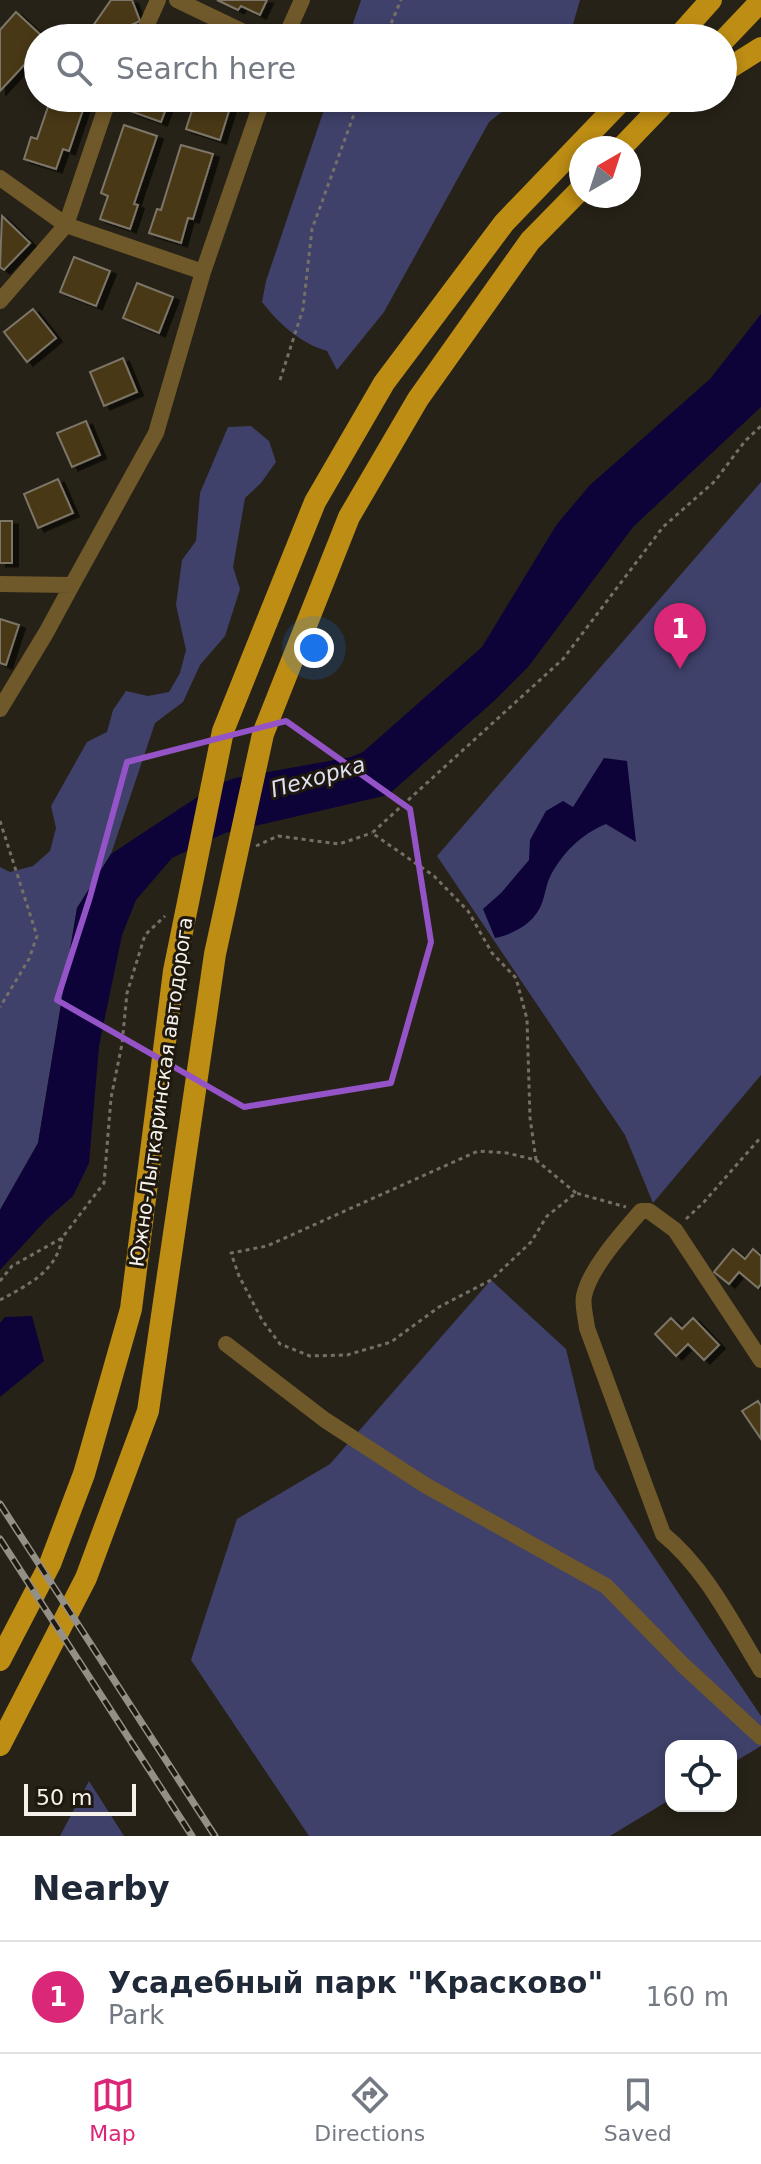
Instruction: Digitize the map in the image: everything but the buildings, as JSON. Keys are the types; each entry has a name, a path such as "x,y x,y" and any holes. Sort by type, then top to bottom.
{"main road":[{"path":"678,24 694,0"},
{"path":"690,24 711,0"},
{"path":"737,26 761,1"},
{"path":"737,63 761,48"},
{"name":"Южно-Лыткаринская автодорога","path":"0,1660 50,1564 84,1474 131,1309 174,971 223,731 315,502 384,383 504,223 611,112"},
{"path":"632,136 655,112"},
{"name":"Южно-Лыткаринская автодорога","path":"0,1745 86,1578 148,1411 215,954 263,734 349,517 418,399 530,241 569,201"}],"street":[{"path":"147,24 158,0"},
{"path":"177,0 227,24"},
{"path":"291,24 302,0"},
{"path":"0,301 66,225 104,112"},
{"path":"0,709 46,633 156,433 203,272 258,112"},
{"path":"0,178 66,225 203,272"},
{"path":"0,584 72,585"},
{"path":"761,1360 675,1230 649,1211 641,1211 617,1238 590,1283 584,1297 587,1328 663,1534 681,1549 703,1578 761,1670"},
{"path":"226,1344 325,1420 425,1485 606,1586 673,1656 761,1737"}],"path":[{"path":"391,24 401,0"},
{"path":"280,380 303,309 312,229 355,112"},
{"path":"536,1160 530,1118 527,1019 516,978 492,953 468,911 443,885 372,833 563,659 663,527 715,481 745,441 761,426"},
{"path":"0,821 37,936 29,959 0,1007"},
{"path":"675,1230 761,1137"},
{"path":"576,1193 547,1216 531,1242 491,1280 439,1307 391,1342 347,1355 310,1356 280,1344 262,1320 231,1253 267,1246 478,1151 507,1153 536,1160 576,1193 641,1211"},
{"path":"0,1300 37,1280 60,1253 62,1238"}],"highlighted area":[{"path":"286,721 410,809 431,942 391,1083 244,1107 57,1000 90,897 127,762"}],"shaded area":[{"path":"361,0 580,0 573,24 353,24"},
{"path":"323,112 502,112 489,122 384,312 337,370 327,351 291,332 262,302 266,281"},
{"path":"251,426 269,441 276,462 245,498 233,567 240,589 225,636 200,665 183,702 155,723 111,854 77,908 38,1143 0,1210 0,867 10,872 33,866 50,851 56,828 51,806 87,742 107,732 113,710 126,691 148,696 169,692 180,673 186,650 176,605 182,560 196,541 200,493 228,427"},
{"path":"761,482 761,1075 653,1203 625,1135 437,856"},
{"path":"491,1280 566,1349 595,1469 761,1716 761,1746 737,1760 737,1740 665,1740 665,1803 610,1836 309,1836 191,1660 237,1519 330,1464"},
{"path":"89,1781 124,1836 60,1836"}],"water":[{"name":"Пехорка","path":"761,314 761,407 633,527 528,667 494,701 388,795 225,833 172,858 136,900 122,935 99,1046 89,1163 73,1196 0,1270 0,1210 38,1143 77,908 111,854 214,786 235,778 351,757 363,752 482,647 557,524 590,485 710,379"},
{"path":"604,758 627,761 636,842 606,824 588,833 566,853 554,870 539,910 529,922 495,938 483,909 529,860 530,840 546,811 563,801 573,807"},
{"path":"32,1316 44,1361 0,1397 0,1323 5,1317"}],"railway":[{"path":"0,1504 215,1836"},
{"path":"0,1539 192,1836"}],"place":[{"name":"Усадебный парк \"Красково\"","path":"680,669"}]}
